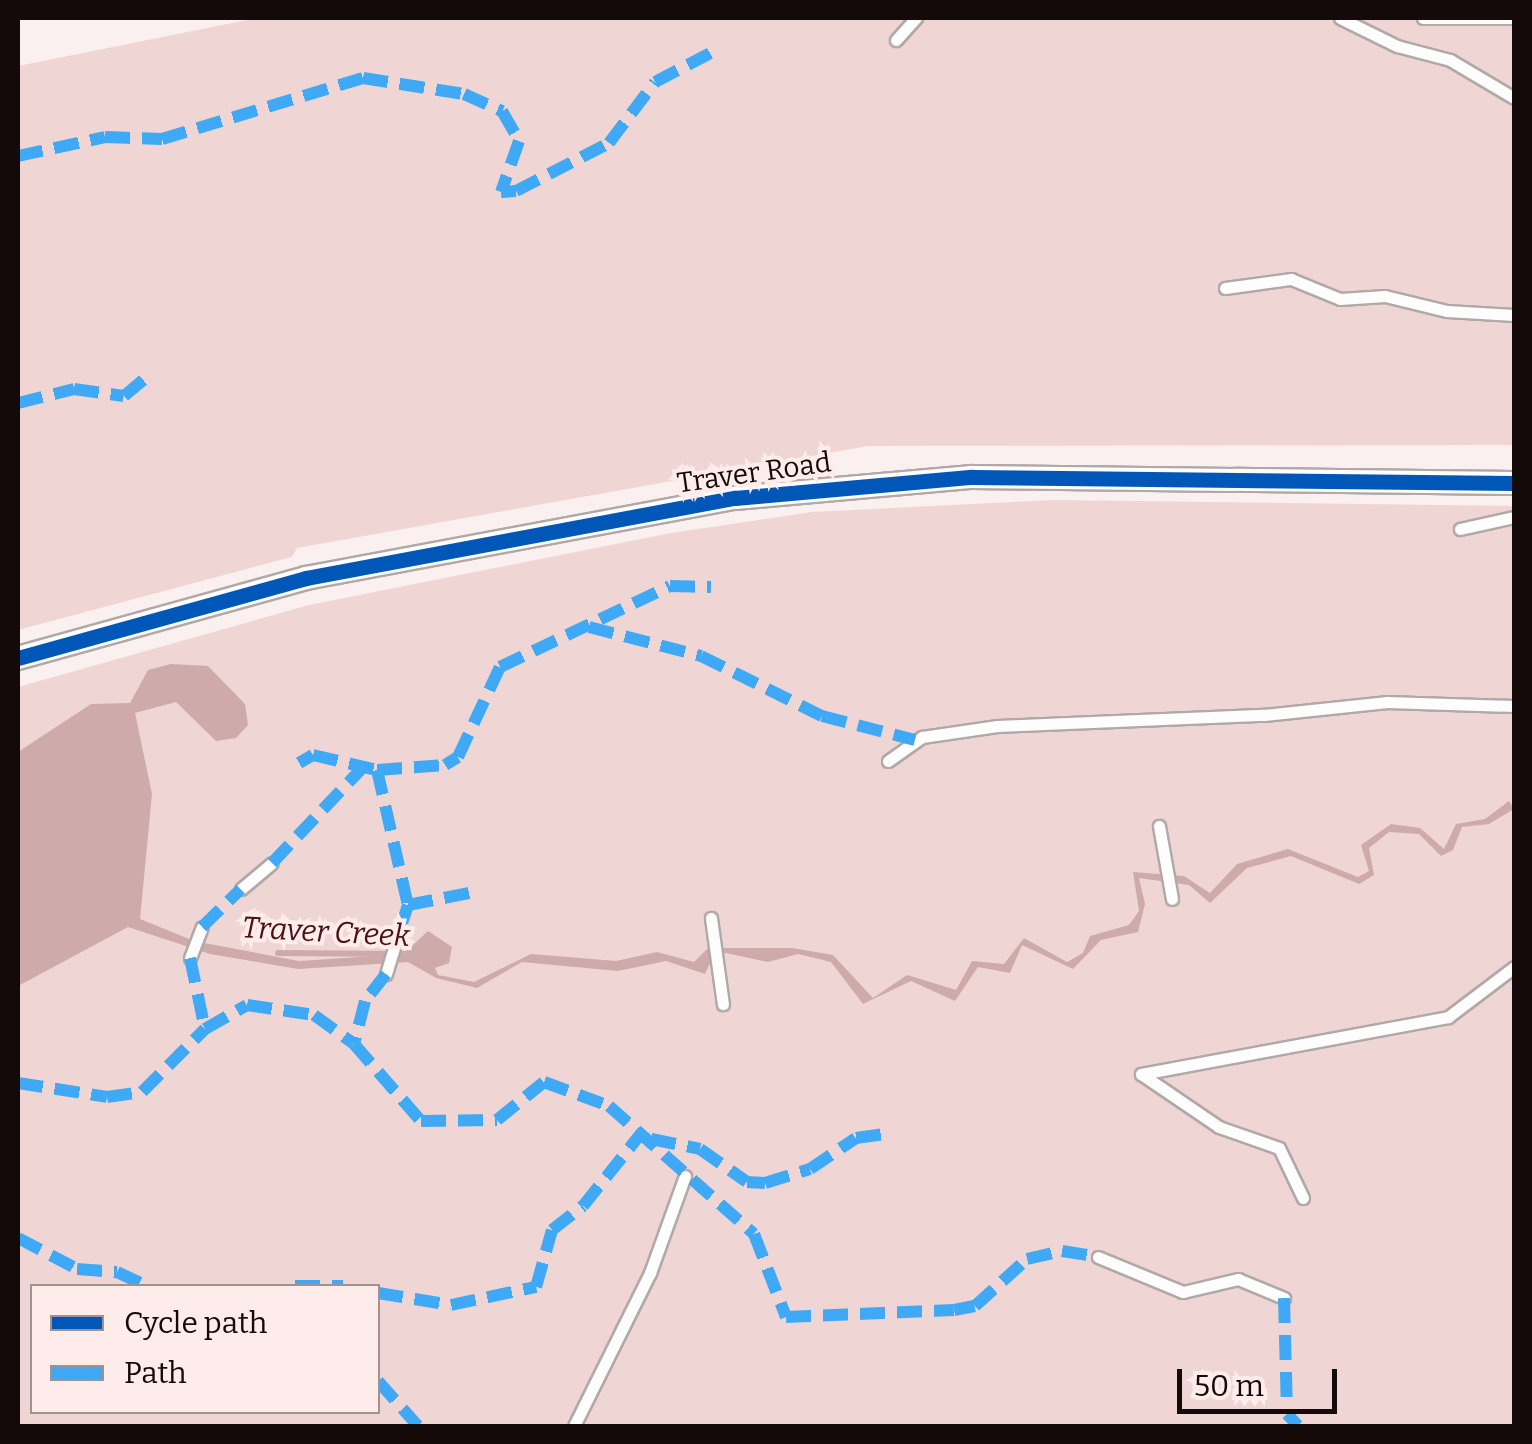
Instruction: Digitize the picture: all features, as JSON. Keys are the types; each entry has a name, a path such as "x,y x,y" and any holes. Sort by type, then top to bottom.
{"street":[{"name":"Traver Road","path":"18,658 306,578 736,498 972,477 1514,482"}],"lane":[{"path":"896,40 916,18"},
{"path":"1340,18 1397,46 1450,60 1514,98"},
{"path":"1423,18 1512,18"},
{"path":"1225,288 1292,278 1340,299 1385,296 1448,311 1514,314"},
{"path":"1460,529 1514,518"},
{"path":"888,760 922,737 998,726 1264,715 1387,702 1514,706"},
{"path":"1159,826 1172,899"},
{"path":"241,890 272,863"},
{"path":"711,918 723,1004"},
{"path":"190,958 202,927"},
{"path":"386,974 396,942"},
{"path":"1303,1198 1279,1148 1219,1127 1141,1074 1448,1017 1514,967"},
{"path":"574,1426 650,1273 685,1176"},
{"path":"1098,1257 1170,1288 1205,1293 1238,1279 1284,1298"}],"shaded area":[{"path":"257,18 1514,18 1514,445 868,446 297,548 292,557 18,630 18,66"},
{"path":"1053,500 1514,506 1514,1426 18,1426 18,687 309,605 671,533 812,512"},
{"path":"171,664 208,666 245,704 248,725 236,738 216,741 176,702 135,713 152,794 140,919 194,941 299,961 403,954 428,931 452,947 449,963 435,968 438,975 474,982 531,954 616,961 657,952 694,962 708,948 792,948 833,955 873,998 907,975 956,990 972,961 1004,964 1024,938 1067,962 1083,953 1090,936 1129,925 1139,911 1133,872 1184,876 1210,893 1237,864 1288,849 1358,877 1369,871 1361,845 1391,824 1420,828 1444,849 1456,824 1485,819 1509,801 1514,809 1489,824 1462,827 1453,850 1441,856 1419,834 1389,832 1369,848 1374,875 1359,884 1291,856 1247,868 1210,903 1189,885 1139,878 1145,904 1138,932 1101,940 1073,969 1022,945 1010,973 978,967 955,1001 911,981 863,1004 831,962 798,954 768,962 726,953 713,957 705,974 666,961 618,971 522,962 477,988 436,978 408,962 298,969 210,954 128,927 20,985 18,752 91,704 130,703 148,670"}],"waterway":[{"name":"Traver Creek","path":"278,953 410,954"}],"marked path":[{"path":"18,156 105,137 162,139 363,78 464,94 502,111 519,141 501,192 516,191 609,143 655,82 718,49"},
{"path":"18,403 74,389 124,396 144,379"},
{"path":"299,763 313,755 377,770 445,765 458,757 500,667 670,586 711,587"},
{"path":"589,627 701,656 822,716 915,740"},
{"path":"272,863 364,766"},
{"path":"377,770 408,905 396,942"},
{"path":"202,927 241,889"},
{"path":"408,905 479,891"},
{"path":"190,958 205,1029"},
{"path":"386,974 365,1001 354,1044 421,1121 497,1120 544,1082 609,1106 754,1234 786,1317 975,1306 1027,1259 1062,1251 1098,1257"},
{"path":"18,1083 107,1097 142,1092 205,1029 247,1005 314,1015 354,1044"},
{"path":"380,1293 451,1305 536,1287 552,1230 583,1206 643,1131"},
{"path":"651,1139 700,1149 747,1182 765,1183 810,1169 856,1138 883,1134"},
{"path":"18,1238 77,1269 117,1272 143,1284"},
{"path":"1284,1298 1287,1414 1298,1426"},
{"path":"380,1383 418,1426"}],"cycle path":[{"path":"18,658 306,578 735,498 972,477 1514,483"}]}
